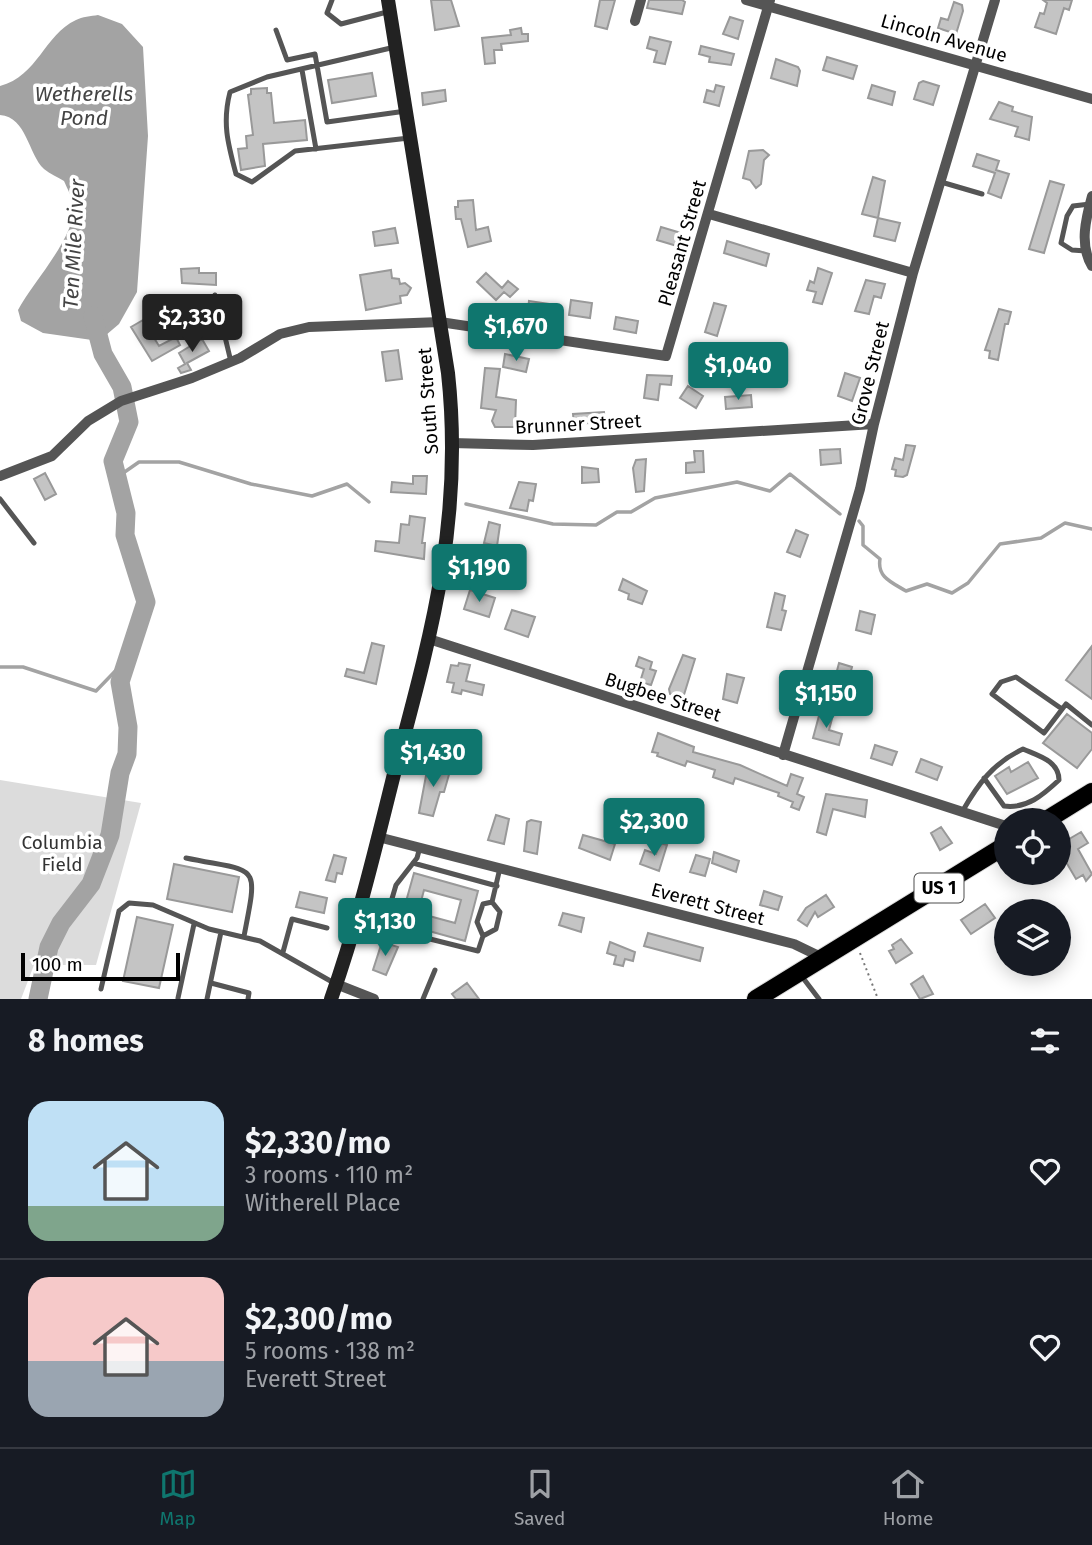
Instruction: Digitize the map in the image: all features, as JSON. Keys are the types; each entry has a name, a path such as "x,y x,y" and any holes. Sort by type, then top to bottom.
{"main road":[{"name":"South Street","path":"331,999 378,836 429,639 448,542 451,399 388,6"},
{"path":"1066,808 1092,792"},
{"name":"US 1","path":"756,999 994,853"}],"street":[{"path":"635,21 640,0"},
{"name":"Lincoln Avenue","path":"746,0 769,3 1092,99"},
{"name":"Grove Street","path":"783,755 860,489 874,424 914,273 995,0"},
{"name":"Pleasant Street","path":"440,321 666,356 769,3"},
{"path":"1091,200 1086,219 1086,251 1092,266"},
{"path":"709,214 914,273"},
{"path":"0,476 52,456 88,421 124,400 192,379 231,362 264,342 294,330 440,321"},
{"name":"Brunner Street","path":"452,443 522,445 874,424"},
{"name":"Bugbee Street","path":"429,639 994,822"},
{"name":"Everett Street","path":"378,836 794,944 823,958"},
{"path":"336,984 374,999"}],"lane":[{"path":"332,0 327,13 341,24 388,6"},
{"path":"276,30 287,60 313,54 327,122 406,111"},
{"path":"395,47 267,77 230,92 224,114 236,174 252,182 295,151 410,137"},
{"path":"302,70 317,149"},
{"path":"941,181 982,194"},
{"path":"1086,251 1072,250 1061,243 1067,216 1073,206 1091,200"},
{"path":"215,295 231,362"},
{"path":"0,499 34,543"},
{"path":"1062,709 1016,677 1001,682 992,694 1044,733 1066,704 1092,725"},
{"path":"962,812 984,778 1004,758 1023,749 1050,761 1059,772 1059,780 1046,792 1019,808 1004,806 984,778"},
{"path":"386,919 396,885 413,863 419,847"},
{"path":"186,858 243,870 251,876 254,885 244,936"},
{"path":"413,863 497,886"},
{"path":"492,902 499,868"},
{"path":"101,989 116,918 124,906 144,902 194,924 244,936 283,952 336,984"},
{"path":"426,938 478,951 483,936 477,922 483,904 492,902"},
{"path":"483,936 496,929 500,912 492,902"},
{"path":"283,952 292,919 327,928"},
{"path":"178,998 194,924"},
{"path":"207,999 221,932"},
{"path":"423,999 435,970"},
{"path":"799,972 820,999"},
{"path":"211,983 250,993 248,999"}],"path":[{"path":"864,934 860,954 878,999"}],"green space":[{"name":"Columbia Field","path":"0,780 141,803 96,965 34,965 21,999 0,999"}],"water":[{"name":"Wetherells Pond","path":"98,15 122,24 143,47 148,136 137,292 119,324 99,341 43,333 21,321 18,310 60,246 67,233 74,207 64,181 46,171 16,122 0,115 0,86 23,74 65,27 78,19"}],"building":[{"path":"431,0 451,0 459,26 435,30"},
{"path":"600,0 615,0 607,29 595,26"},
{"path":"649,0 685,2 682,14 647,8"},
{"path":"1043,0 1072,0 1069,10 1064,8 1056,34 1035,27 1040,13 1044,14 1047,3"},
{"path":"954,2 962,5 963,11 956,34 938,28 941,18 948,20"},
{"path":"730,17 743,21 738,39 723,34"},
{"path":"521,28 522,34 528,34 528,41 501,44 502,50 494,50 495,63 485,64 482,38 511,35 510,30"},
{"path":"650,37 671,42 665,64 654,62 657,51 647,48"},
{"path":"701,46 734,54 731,65 709,62 710,57 699,54"},
{"path":"827,57 857,66 853,79 823,70"},
{"path":"776,59 798,67 800,71 797,86 771,78"},
{"path":"372,73 376,96 332,103 328,80"},
{"path":"923,81 939,86 933,105 914,99 919,83"},
{"path":"716,85 724,87 719,106 704,102 707,90 714,92"},
{"path":"872,85 895,92 892,105 868,98"},
{"path":"267,88 267,93 271,93 274,123 305,120 307,140 263,144 265,166 241,170 238,149 247,148 246,136 253,135 248,95 251,94 251,89"},
{"path":"445,90 446,101 423,105 422,93"},
{"path":"999,102 1013,107 1012,111 1032,117 1029,140 1015,136 1018,127 990,119"},
{"path":"763,150 769,155 764,160 761,184 756,188 750,180 743,178 749,151"},
{"path":"977,154 999,161 996,170 1009,174 1001,198 988,193 995,173 973,166"},
{"path":"873,177 885,181 878,218 862,214"},
{"path":"1050,181 1064,185 1044,253 1029,249"},
{"path":"473,200 476,230 488,227 491,241 468,247 461,219 456,219 455,207 458,207 458,201"},
{"path":"878,218 900,223 895,241 874,236"},
{"path":"661,227 681,233 677,246 657,240"},
{"path":"395,228 398,243 375,246 373,232"},
{"path":"727,241 769,254 766,266 724,253"},
{"path":"199,268 199,273 216,273 216,285 182,283 181,269"},
{"path":"818,268 832,273 822,304 813,302 816,292 807,290 810,281 814,283"},
{"path":"391,270 392,278 399,279 400,284 405,283 411,288 407,295 400,296 401,303 366,310 360,275"},
{"path":"486,273 502,288 508,281 518,289 510,297 504,292 496,300 477,282"},
{"path":"866,280 885,284 881,298 874,296 869,314 855,311"},
{"path":"571,300 592,303 590,318 569,315"},
{"path":"529,301 550,304 548,317 532,315 533,311 528,310"},
{"path":"714,303 726,306 717,336 705,332"},
{"path":"999,309 1011,312 1008,324 1005,324 998,360 989,358 990,351 985,350"},
{"path":"616,317 638,321 636,333 614,329"},
{"path":"143,320 159,346 176,337 180,345 152,361 131,327"},
{"path":"202,339 209,351 187,363 191,370 181,373 178,368 185,364 179,353"},
{"path":"398,350 402,379 386,381 382,352"},
{"path":"505,354 529,359 526,372 503,367"},
{"path":"485,368 500,369 496,397 516,400 515,427 495,427 492,421 496,410 481,408"},
{"path":"845,373 860,378 852,401 838,396"},
{"path":"647,375 672,376 671,385 660,384 658,400 644,398"},
{"path":"688,386 703,396 696,408 680,398"},
{"path":"751,395 752,407 726,409 725,397"},
{"path":"604,412 605,422 574,424 573,414"},
{"path":"906,445 915,446 907,475 895,476 896,470 892,469 895,458 903,460"},
{"path":"840,449 841,463 821,465 820,450"},
{"path":"694,451 703,451 704,472 686,473 686,463 695,462"},
{"path":"646,459 644,491 636,492 633,468 636,460"},
{"path":"582,467 598,469 599,482 582,483"},
{"path":"45,473 56,494 45,500 34,479"},
{"path":"413,476 427,476 426,494 391,492 392,482 413,484"},
{"path":"519,482 536,484 533,501 529,500 527,511 510,508"},
{"path":"410,516 425,518 422,543 425,543 424,559 375,551 376,541 399,543 401,524 409,525"},
{"path":"489,522 500,525 497,546 484,543"},
{"path":"796,530 808,535 800,557 787,552"},
{"path":"623,579 647,591 642,604 628,599 629,594 619,590"},
{"path":"470,590 495,598 489,617 464,609"},
{"path":"775,593 785,596 782,610 786,611 781,630 767,627"},
{"path":"512,610 535,617 528,637 505,629"},
{"path":"860,611 875,615 871,634 856,630"},
{"path":"372,643 384,646 376,684 345,676 347,669 364,673"},
{"path":"1092,646 1092,699 1066,680"},
{"path":"683,655 695,659 683,698 670,694 669,689"},
{"path":"639,657 652,662 650,669 656,671 651,685 640,682 644,669 636,666"},
{"path":"459,663 470,665 466,681 484,685 482,695 462,690 461,694 452,692 454,683 447,682 451,665 458,666"},
{"path":"839,663 852,667 847,686 834,682"},
{"path":"727,674 744,678 737,703 723,699"},
{"path":"820,712 833,715 829,730 842,734 839,745 813,738"},
{"path":"1067,714 1092,733 1092,749 1077,768 1043,743"},
{"path":"440,731 456,735 454,742 460,744 458,752 436,746"},
{"path":"658,733 694,747 693,752 740,765 787,786 791,774 803,778 797,794 804,797 799,810 791,807 793,802 778,796 779,793 735,778 733,784 713,777 715,770 687,761 685,766 657,756 658,753 652,752"},
{"path":"875,745 897,752 892,765 871,758"},
{"path":"921,759 942,767 937,780 916,772"},
{"path":"1028,762 1038,778 1007,794 995,776 1009,767 1011,772"},
{"path":"428,765 450,771 433,816 419,813"},
{"path":"826,794 867,800 865,817 833,809 826,835 817,832"},
{"path":"496,815 509,819 504,844 488,840"},
{"path":"527,822 541,822 537,854 524,851"},
{"path":"941,827 952,843 940,850 931,833"},
{"path":"1081,832 1088,843 1078,849 1092,874 1086,881 1083,875 1076,879 1071,870 1071,838"},
{"path":"583,835 615,844 610,860 579,848"},
{"path":"660,843 667,845 659,871 640,864 645,850 656,854"},
{"path":"714,852 739,861 736,872 712,863"},
{"path":"334,855 346,858 342,874 337,873 335,882 326,880"},
{"path":"696,855 710,859 705,876 690,872"},
{"path":"174,864 239,877 232,912 167,899"},
{"path":"414,873 478,891 465,941 400,923","holes":["424,890 461,900 455,923 418,913"]},
{"path":"764,891 782,897 778,910 760,905"},
{"path":"300,892 327,898 324,913 296,907"},
{"path":"826,895 834,907 818,917 815,912 807,926 798,920 806,908"},
{"path":"985,904 994,917 971,934 961,920"},
{"path":"563,913 584,918 581,932 559,925"},
{"path":"137,917 173,925 159,988 123,981"},
{"path":"648,933 703,948 700,961 644,946"},
{"path":"901,939 912,953 896,963 889,951 894,949 892,945"},
{"path":"382,942 398,947 386,975 373,970"},
{"path":"610,942 635,952 633,961 625,959 623,966 614,964 616,956 607,953"},
{"path":"923,976 933,994 920,999 911,984"},
{"path":"467,983 479,999 456,999 452,994"}],"waterway":[{"name":"Ten Mile River","path":"38,999 49,947 61,923 91,884 110,835 120,773 127,754 128,727 120,682 146,602 125,535 126,513 113,461 129,422 122,387 103,354 93,316"},
{"path":"116,478 139,462 179,462 251,484 312,496 347,484 369,502"},
{"path":"466,504 553,524 596,525 617,512 631,512 655,498 737,482 770,491 790,474 840,514"},
{"path":"859,521 863,526 863,545 880,559 883,575 890,582 906,591 927,584 952,593 968,583 1000,544 1041,538 1065,523 1092,529"},
{"path":"0,667 23,667 96,691 124,662"}]}
